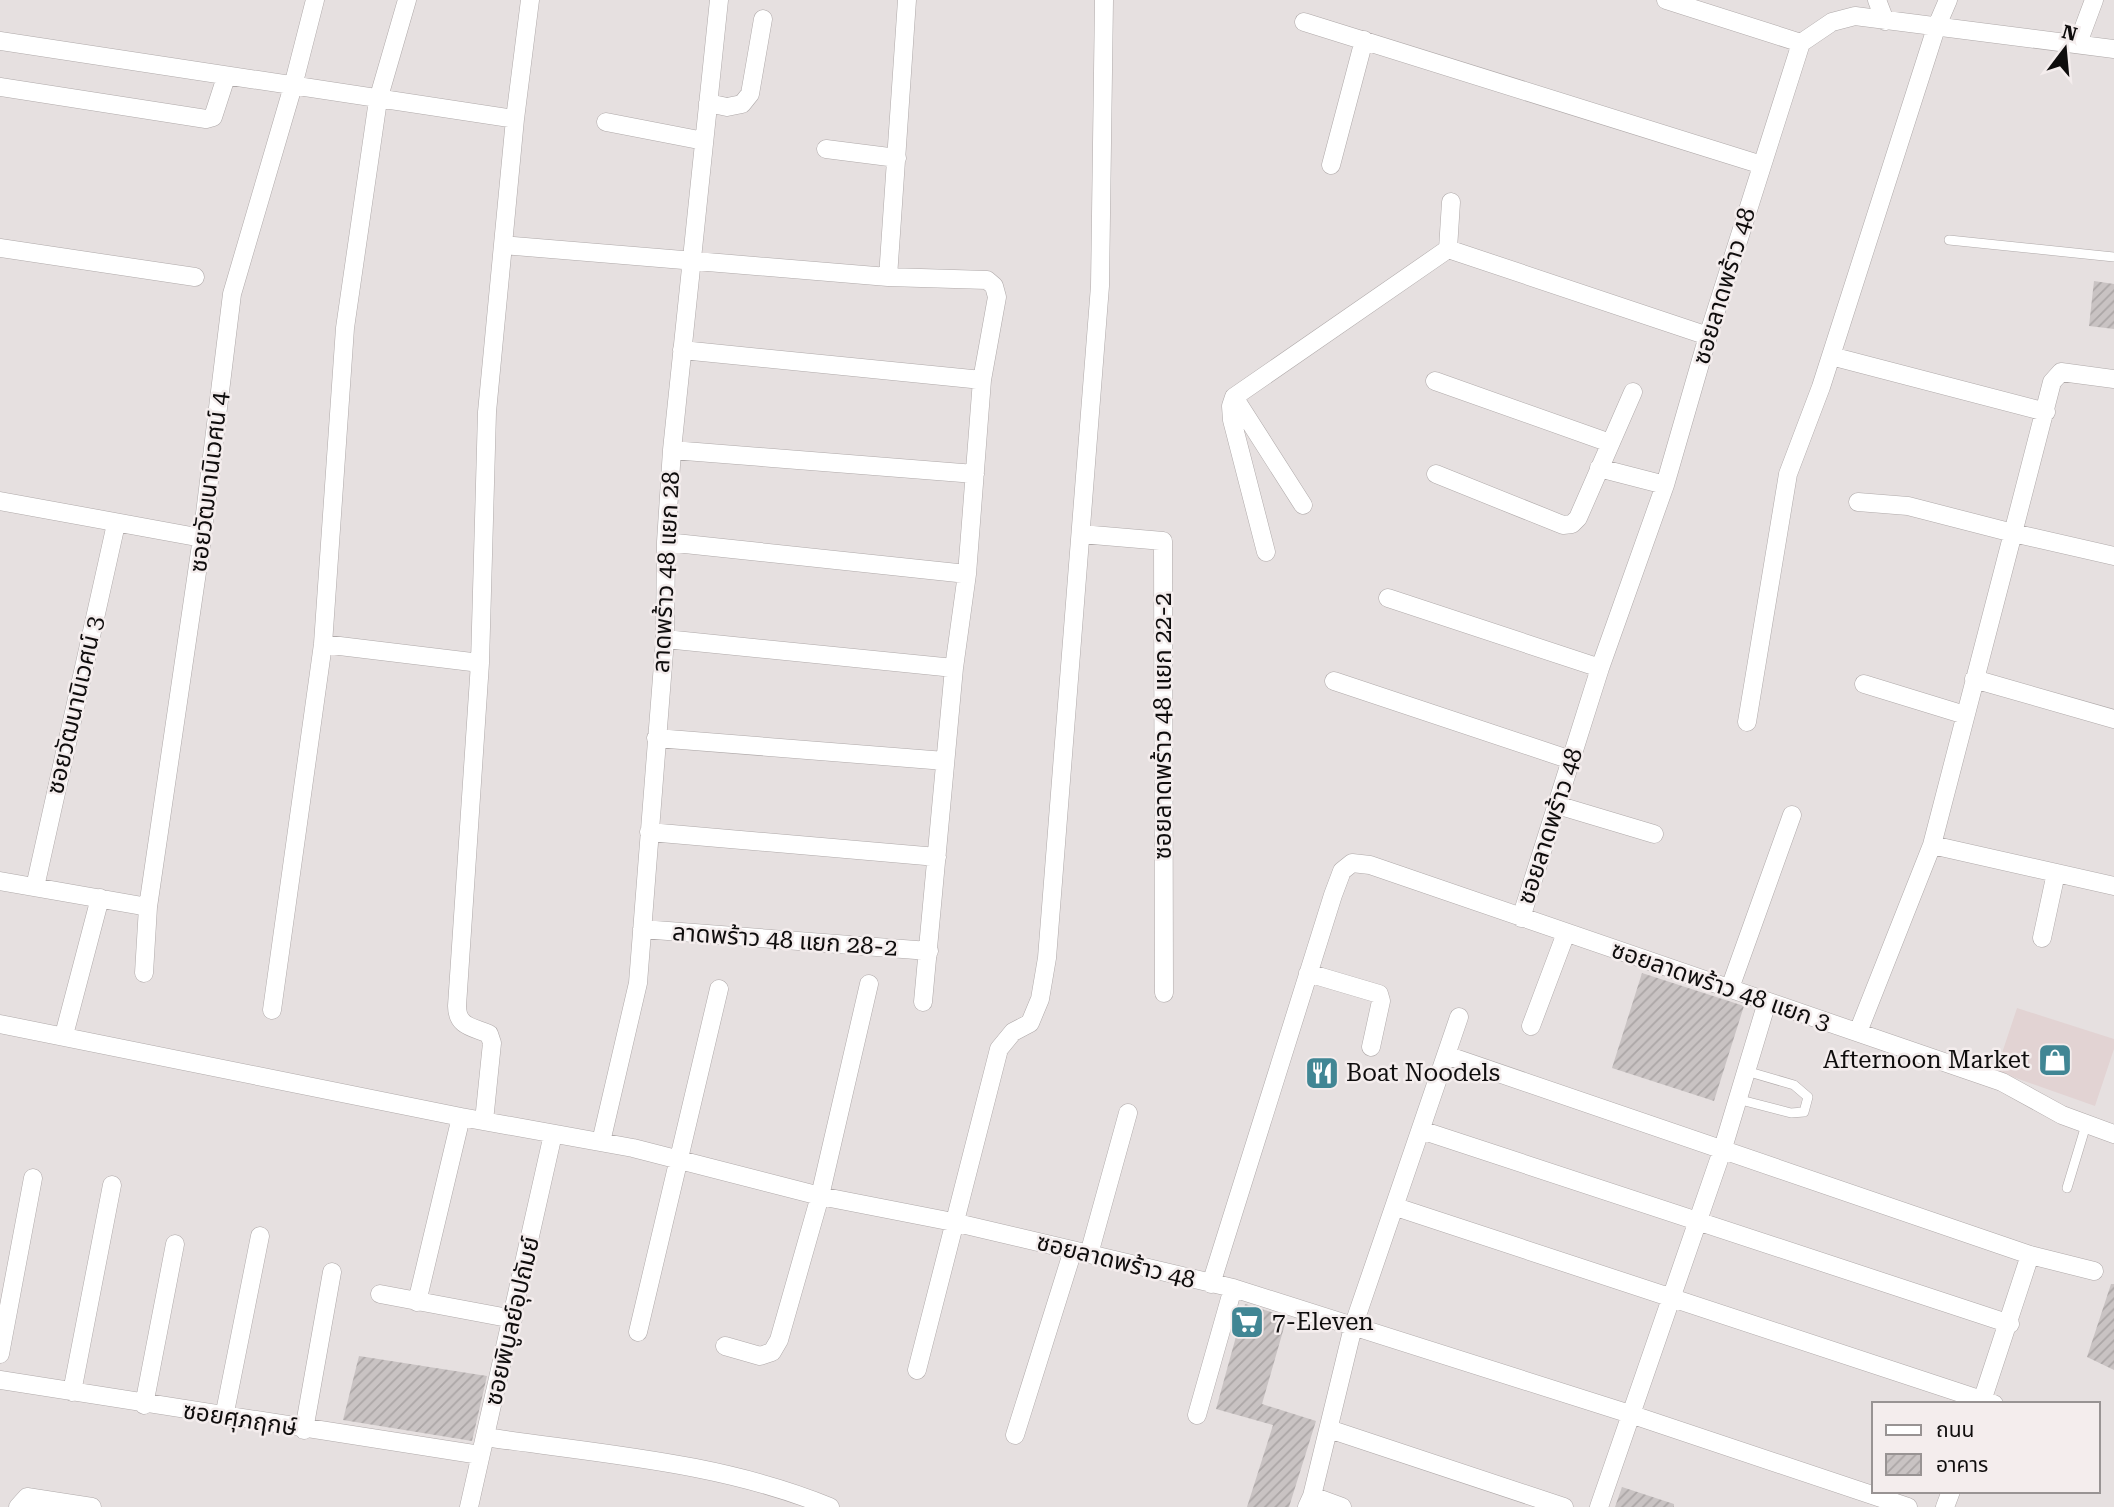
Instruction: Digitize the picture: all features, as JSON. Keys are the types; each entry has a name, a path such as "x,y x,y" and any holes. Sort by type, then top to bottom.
{"street":[{"name":"ซอยวัฒนานิเวศน์ 4","path":"144,973 148,907 202,538 232,295 293,86 315,0"},
{"path":"272,1010 323,644 345,328 378,100 407,0"},
{"path":"484,1121 491,1037 464,1025 457,1014 481,663 487,412 514,119 530,0"},
{"name":"ลาดพร้าว 48 แยก 28","path":"601,1142 635,1003 665,639 666,542 672,450 719,0"},
{"path":"888,277 907,0"},
{"path":"917,1370 999,1049 1013,1032 1030,1023 1040,999 1048,944 1100,286 1104,0"},
{"path":"1666,0 1801,43 1832,22 1855,16 2114,49"},
{"path":"1877,0 1885,21"},
{"path":"1747,722 1788,474 1831,356 1936,28 1948,0"},
{"path":"2078,43 2094,0"},
{"path":"708,103 727,107 742,104 750,94 763,19"},
{"path":"1304,22 1762,165"},
{"path":"1331,165 1364,40"},
{"path":"0,41 514,119"},
{"name":"ซอยลาดพร้าว 48","path":"0,1024 461,1117 601,1142 680,1159 820,1196 953,1222 1211,1284 1342,871 1352,863 1370,865 1521,918 1600,668 1665,485 1708,336 1801,43"},
{"path":"0,88 206,119 213,117 217,110 226,77"},
{"path":"606,122 704,141"},
{"path":"826,149 897,158"},
{"path":"1448,248 1451,202"},
{"path":"503,245 888,277 987,280 994,286 997,297 982,380 967,574 954,668 923,1002"},
{"path":"0,248 195,276"},
{"path":"1448,248 1708,336"},
{"path":"1266,552 1232,420 1230,406 1234,397 1448,248"},
{"path":"682,349 982,380"},
{"path":"1831,356 2046,412"},
{"path":"1858,1032 1932,845 2052,382 2061,372 2114,379"},
{"path":"1435,381 1610,443"},
{"path":"1436,474 1563,525 1572,524 1633,392"},
{"path":"1234,397 1303,505"},
{"path":"672,450 975,474"},
{"path":"1599,468 1665,485"},
{"path":"0,501 202,538"},
{"path":"1858,502 1908,506 2114,556"},
{"name":"ซอยวัฒนานิเวศน์ 3","path":"35,887 116,524"},
{"name":"ซอยลาดพร้าว 48 แยก 22-2","path":"1081,534 1163,541 1164,993"},
{"path":"666,542 967,574"},
{"path":"1388,598 1600,668"},
{"path":"665,639 954,668"},
{"path":"323,644 481,663"},
{"path":"1974,679 2114,719"},
{"path":"1334,681 1571,760"},
{"path":"1864,684 1965,715"},
{"path":"656,738 945,761"},
{"path":"1557,805 1654,834"},
{"path":"1730,988 1792,815"},
{"path":"649,832 937,857"},
{"path":"1932,845 2114,886"},
{"path":"2042,938 2056,873"},
{"path":"0,881 148,907"},
{"path":"64,1035 100,898"},
{"name":"ซอยลาดพร้าว 48 แยก 3","path":"1521,918 2002,1082 2086,1125 2114,1134"},
{"name":"ลาดพร้าว 48 แยก 28-2","path":"642,929 929,951"},
{"path":"1531,1026 1566,933"},
{"path":"1308,973 1379,994 1381,1001 1371,1047"},
{"path":"725,1346 760,1356 772,1352 779,1340 820,1196 869,984"},
{"path":"638,1332 719,989"},
{"path":"1599,1507 1723,1148 1767,1002"},
{"path":"1342,1507 1309,1501 1353,1327 1459,1017"},
{"path":"1446,1055 2031,1255 2094,1271"},
{"path":"1015,1435 1128,1113"},
{"path":"416,1302 461,1117"},
{"path":"1421,1130 2010,1324"},
{"name":"ซอยพิบูลย์อุปถัมย์","path":"469,1507 553,1134"},
{"path":"0,1354 33,1178"},
{"path":"72,1392 112,1185"},
{"path":"1396,1206 1672,1295 1986,1402 2031,1255"},
{"path":"224,1417 260,1236"},
{"path":"144,1405 175,1244"},
{"path":"304,1430 332,1272"},
{"path":"1211,1284 1233,1288 1630,1414 1908,1507"},
{"path":"1197,1415 1233,1288"},
{"path":"380,1294 513,1319"},
{"name":"ซอยศุภฤกษ์","path":"0,1380 144,1405 480,1455"},
{"path":"1329,1429 1564,1507"},
{"path":"485,1437 713,1471 830,1507"},
{"path":"18,1507 27,1497 92,1507"}],"lane":[{"path":"1949,240 2114,257"},
{"path":"1737,1099 1791,1113 1804,1112 1807,1105 1808,1097 1794,1084 1746,1071"},
{"path":"2067,1188 2086,1125"}],"shaded area":[{"name":"Afternoon Market","path":"2017,1008 2114,1039 2114,1049 2095,1106 1996,1071"}],"building":[{"path":"2094,281 2114,284 2114,329 2089,326"},
{"path":"1642,973 1744,1006 1714,1101 1612,1068"},
{"path":"2111,1284 2114,1284 2114,1370 2087,1357"},
{"path":"1245,1304 1287,1317 1262,1404 1316,1421 1289,1507 1247,1507 1273,1425 1216,1409"},
{"path":"359,1356 487,1376 472,1441 343,1420"},
{"path":"1622,1487 1674,1504 1674,1507 1615,1507"}],"place":[{"name":"Afternoon Market","path":"2055,1060"},
{"name":"Boat Noodels","path":"1322,1073"},
{"name":"7-Eleven","path":"1247,1322"}]}
